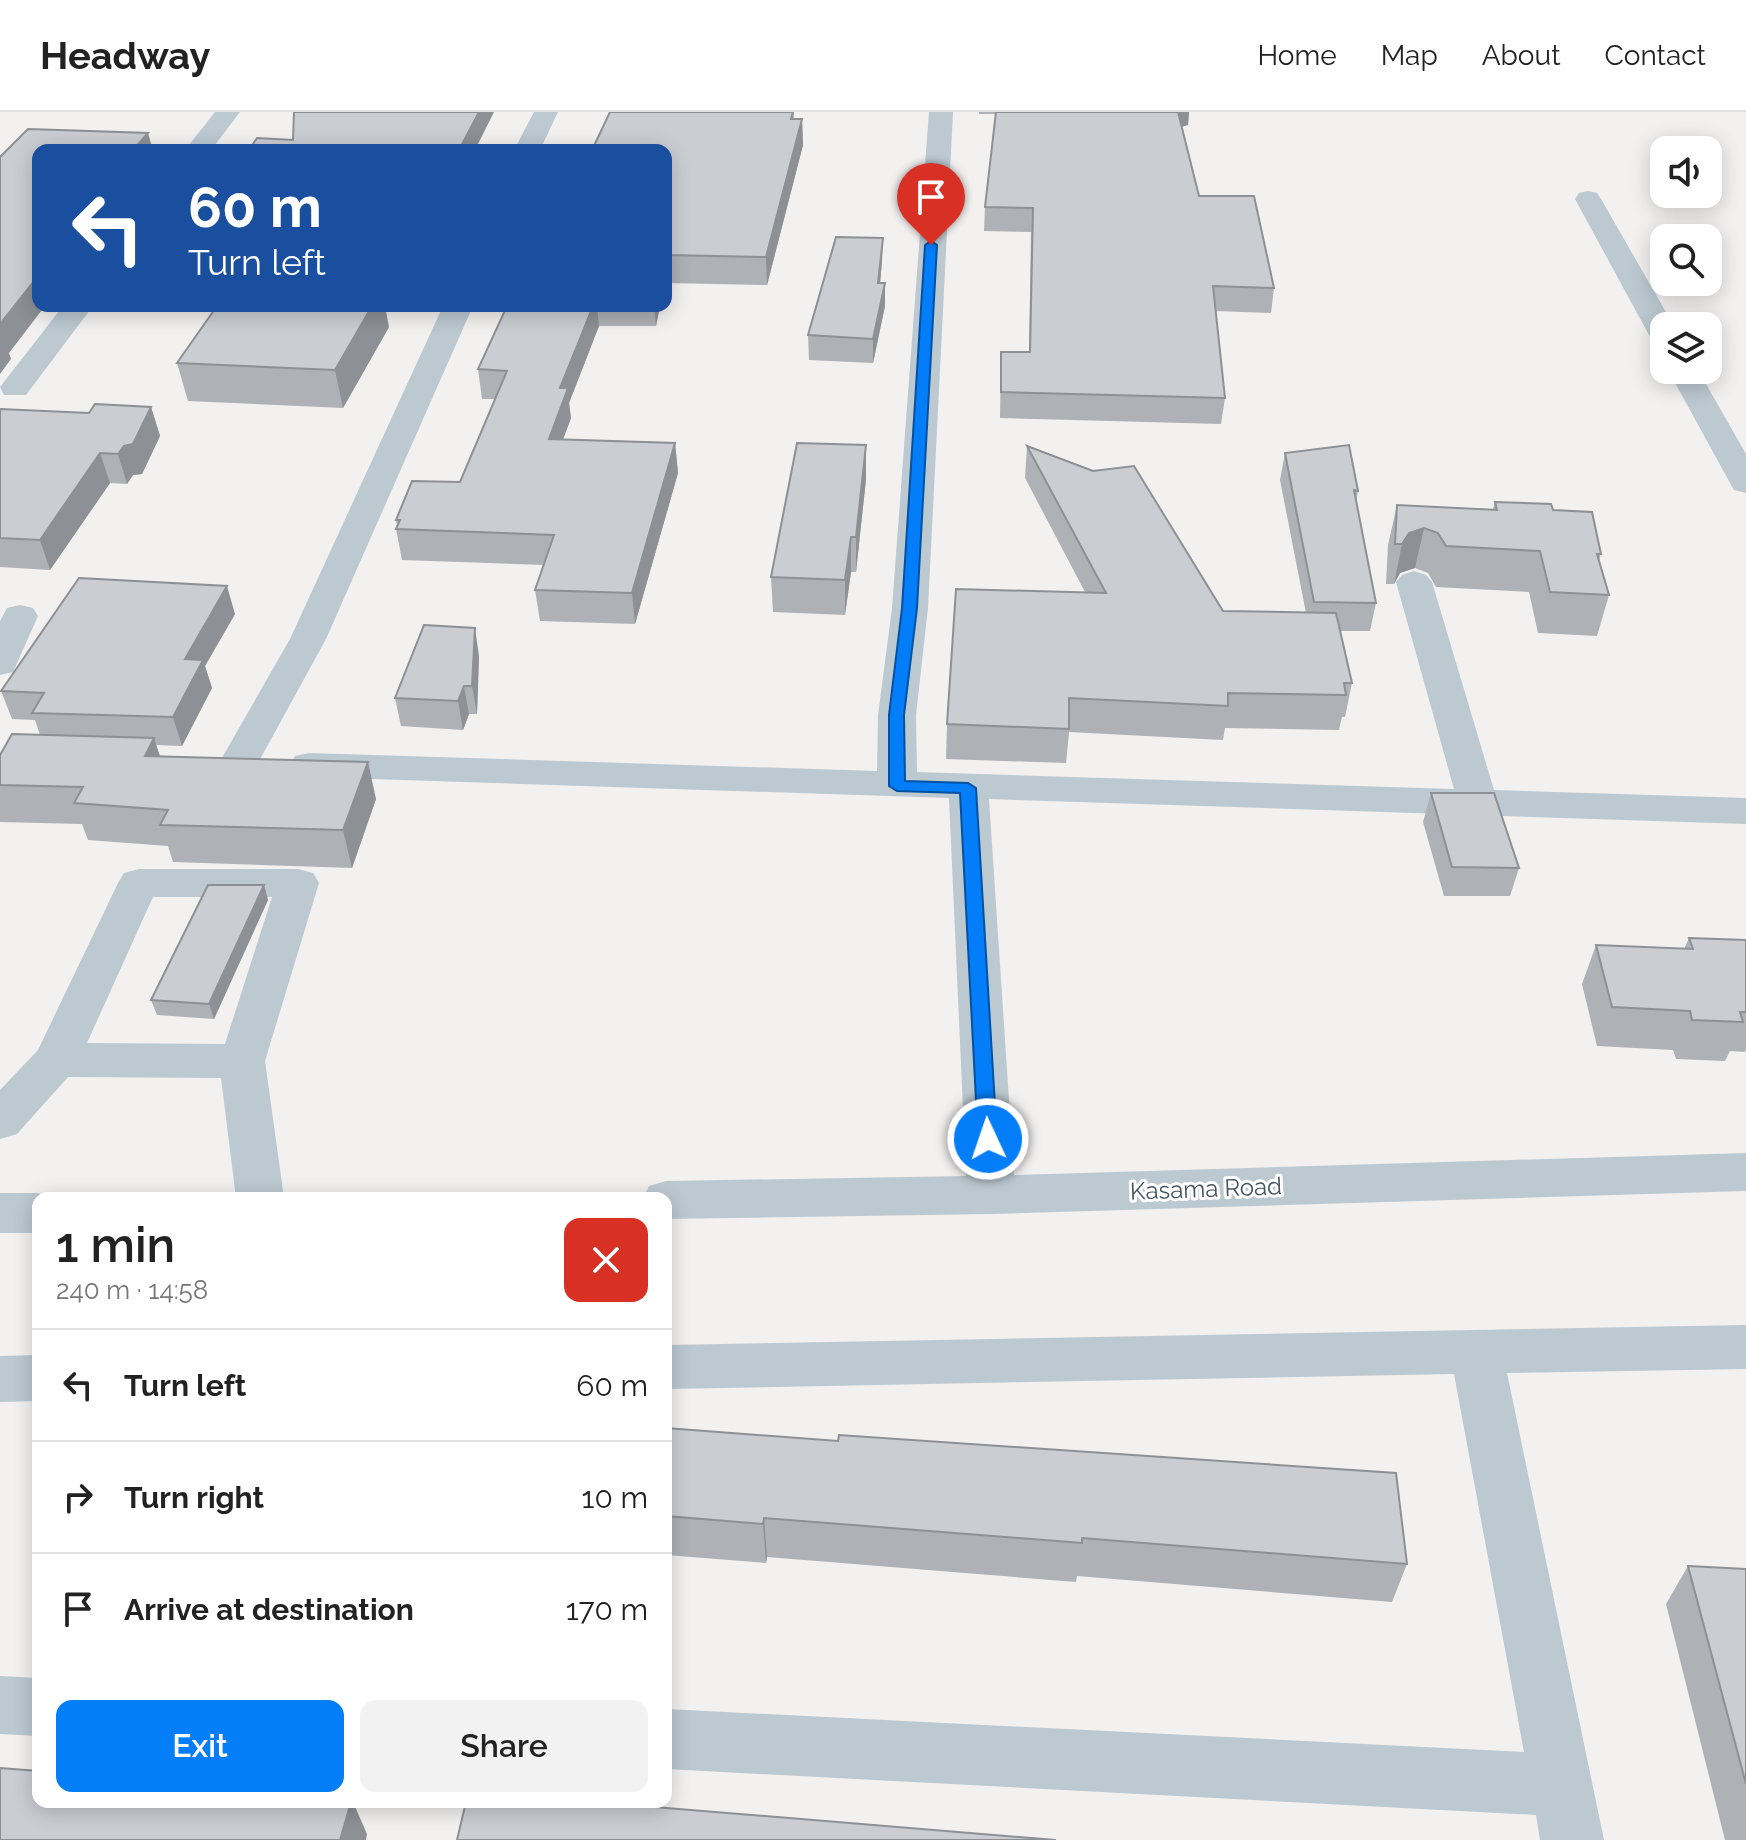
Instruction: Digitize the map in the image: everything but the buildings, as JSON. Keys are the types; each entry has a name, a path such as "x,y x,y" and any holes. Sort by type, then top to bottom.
{"street":[{"path":"203,144 228,112"},
{"path":"530,144 546,112"},
{"path":"897,786 897,715 910,608 941,112"},
{"path":"1588,199 1651,312"},
{"path":"15,388 73,312"},
{"path":"455,312 280,699 224,763 1746,811"},
{"path":"1691,384 1746,483"},
{"path":"1414,582 1478,803"},
{"path":"0,664 20,616"},
{"path":"968,788 991,1195"},
{"path":"0,1121 56,1060 139,883 298,883 242,1061 259,1192"},
{"path":"56,1060 242,1061"},
{"name":"Kasama Road","path":"672,1200 991,1195 1746,1172"},
{"path":"0,1213 32,1213"},
{"path":"672,1367 1746,1347"},
{"path":"672,1739 1566,1812 1476,1352"},
{"path":"0,1379 32,1378"},
{"path":"0,1705 32,1707"}],"route":[{"path":"931,245 910,608 897,715 897,786 968,788 988,1139"}]}
